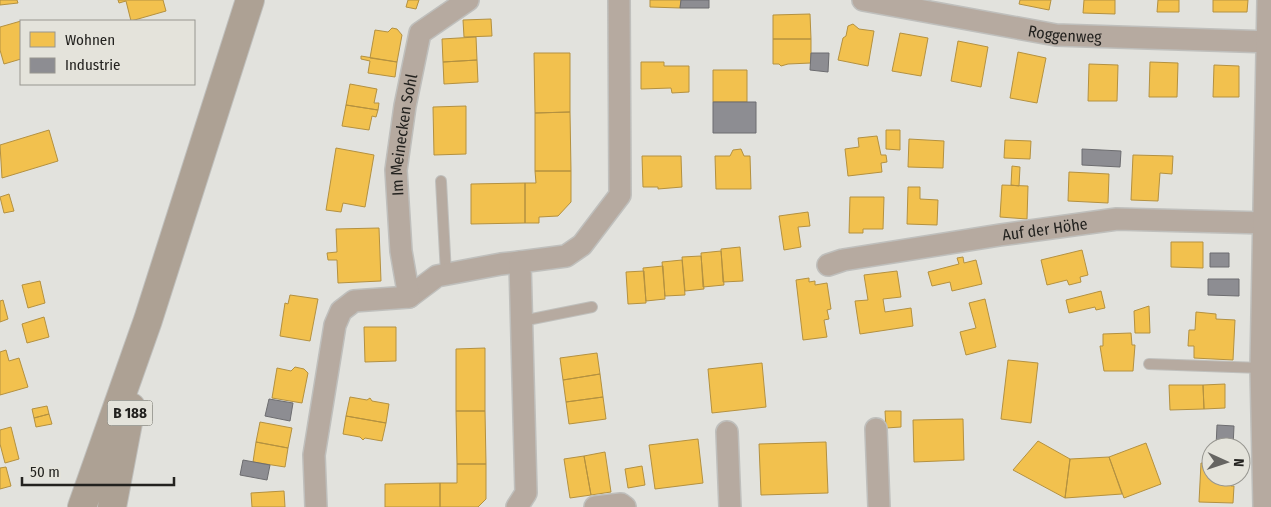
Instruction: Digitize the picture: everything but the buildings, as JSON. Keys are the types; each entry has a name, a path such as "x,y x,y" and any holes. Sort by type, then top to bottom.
{"main road":[{"name":"B 188","path":"82,507 148,320 250,0"},
{"name":"B 188","path":"112,507 148,320"}],"street":[{"name":"Im Meinecken Sohl","path":"409,297 401,251 396,170 405,106 420,33 440,17 457,9 468,0"},
{"path":"316,507 314,455 335,325 340,311 354,301 409,297 437,276 566,256 582,246 620,195 619,0"},
{"name":"Roggenweg","path":"863,0 1056,35 1269,42"},
{"path":"1264,507 1261,368 1269,42 1268,0"},
{"name":"Auf der Höhe","path":"828,265 844,260 1000,235 1117,219 1265,223"},
{"path":"517,507 526,493 520,262"},
{"path":"876,430 879,507"},
{"path":"727,432 730,507"},
{"path":"595,507 620,504 625,507"}],"lane":[{"path":"441,181 446,274"},
{"path":"522,321 592,307"},
{"path":"1149,364 1261,368"}]}
